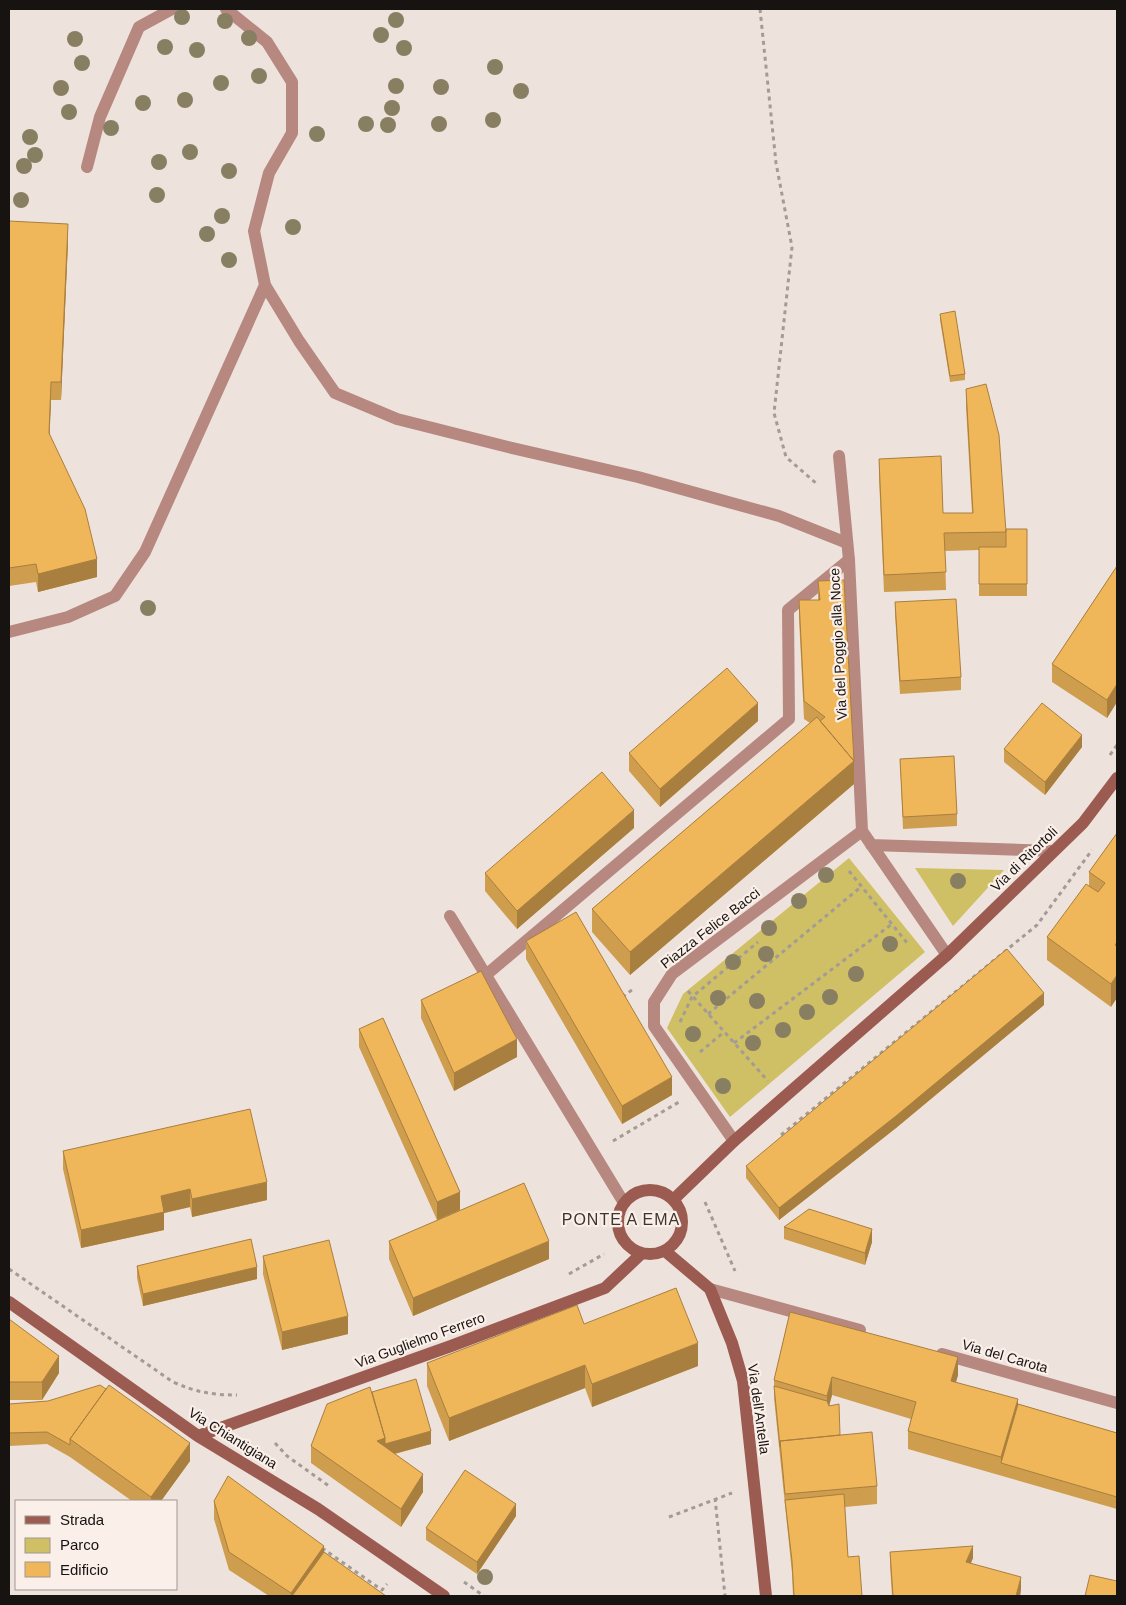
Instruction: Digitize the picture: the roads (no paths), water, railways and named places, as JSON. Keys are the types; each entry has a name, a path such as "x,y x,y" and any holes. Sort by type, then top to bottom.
{"street":[{"path":"87,167 100,117 139,27 172,9"},
{"path":"226,9 267,42 292,82 292,133 269,174 254,231 264,286 299,342 335,393 397,420 657,482 779,516 848,543"},
{"path":"9,632 68,617 115,596 145,552 264,286"},
{"name":"Via del Poggio alla Noce","path":"839,456 848,543 862,831"},
{"path":"486,975 789,719 788,610 849,560"},
{"name":"Via di Ritortoli","path":"947,956 1083,823 1117,778"},
{"path":"674,1200 734,1141 947,956 862,831"},
{"name":"Piazza Felice Bacci","path":"734,1141 654,1026 654,1002 672,974 862,831"},
{"path":"871,844 1053,851"},
{"path":"450,916 624,1203"},
{"path":"640,1191 660,1191 674,1200 680,1210 682,1230 677,1240 665,1251 650,1255 641,1254 624,1242 619,1232 619,1211 624,1203 633,1195 640,1191"},
{"name":"Via dell'Antella","path":"665,1251 710,1289 732,1343 743,1381 766,1596"},
{"name":"Via Guglielmo Ferrero","path":"198,1436 451,1346 605,1288 641,1254"},
{"path":"710,1289 871,1334"},
{"name":"Via Chiantigiana","path":"9,1302 198,1436 318,1508 444,1596"},
{"name":"Via del Carota","path":"928,1350 1117,1403"}],"district":[{"name":"PONTE A EMA","path":"621,1219"}]}
